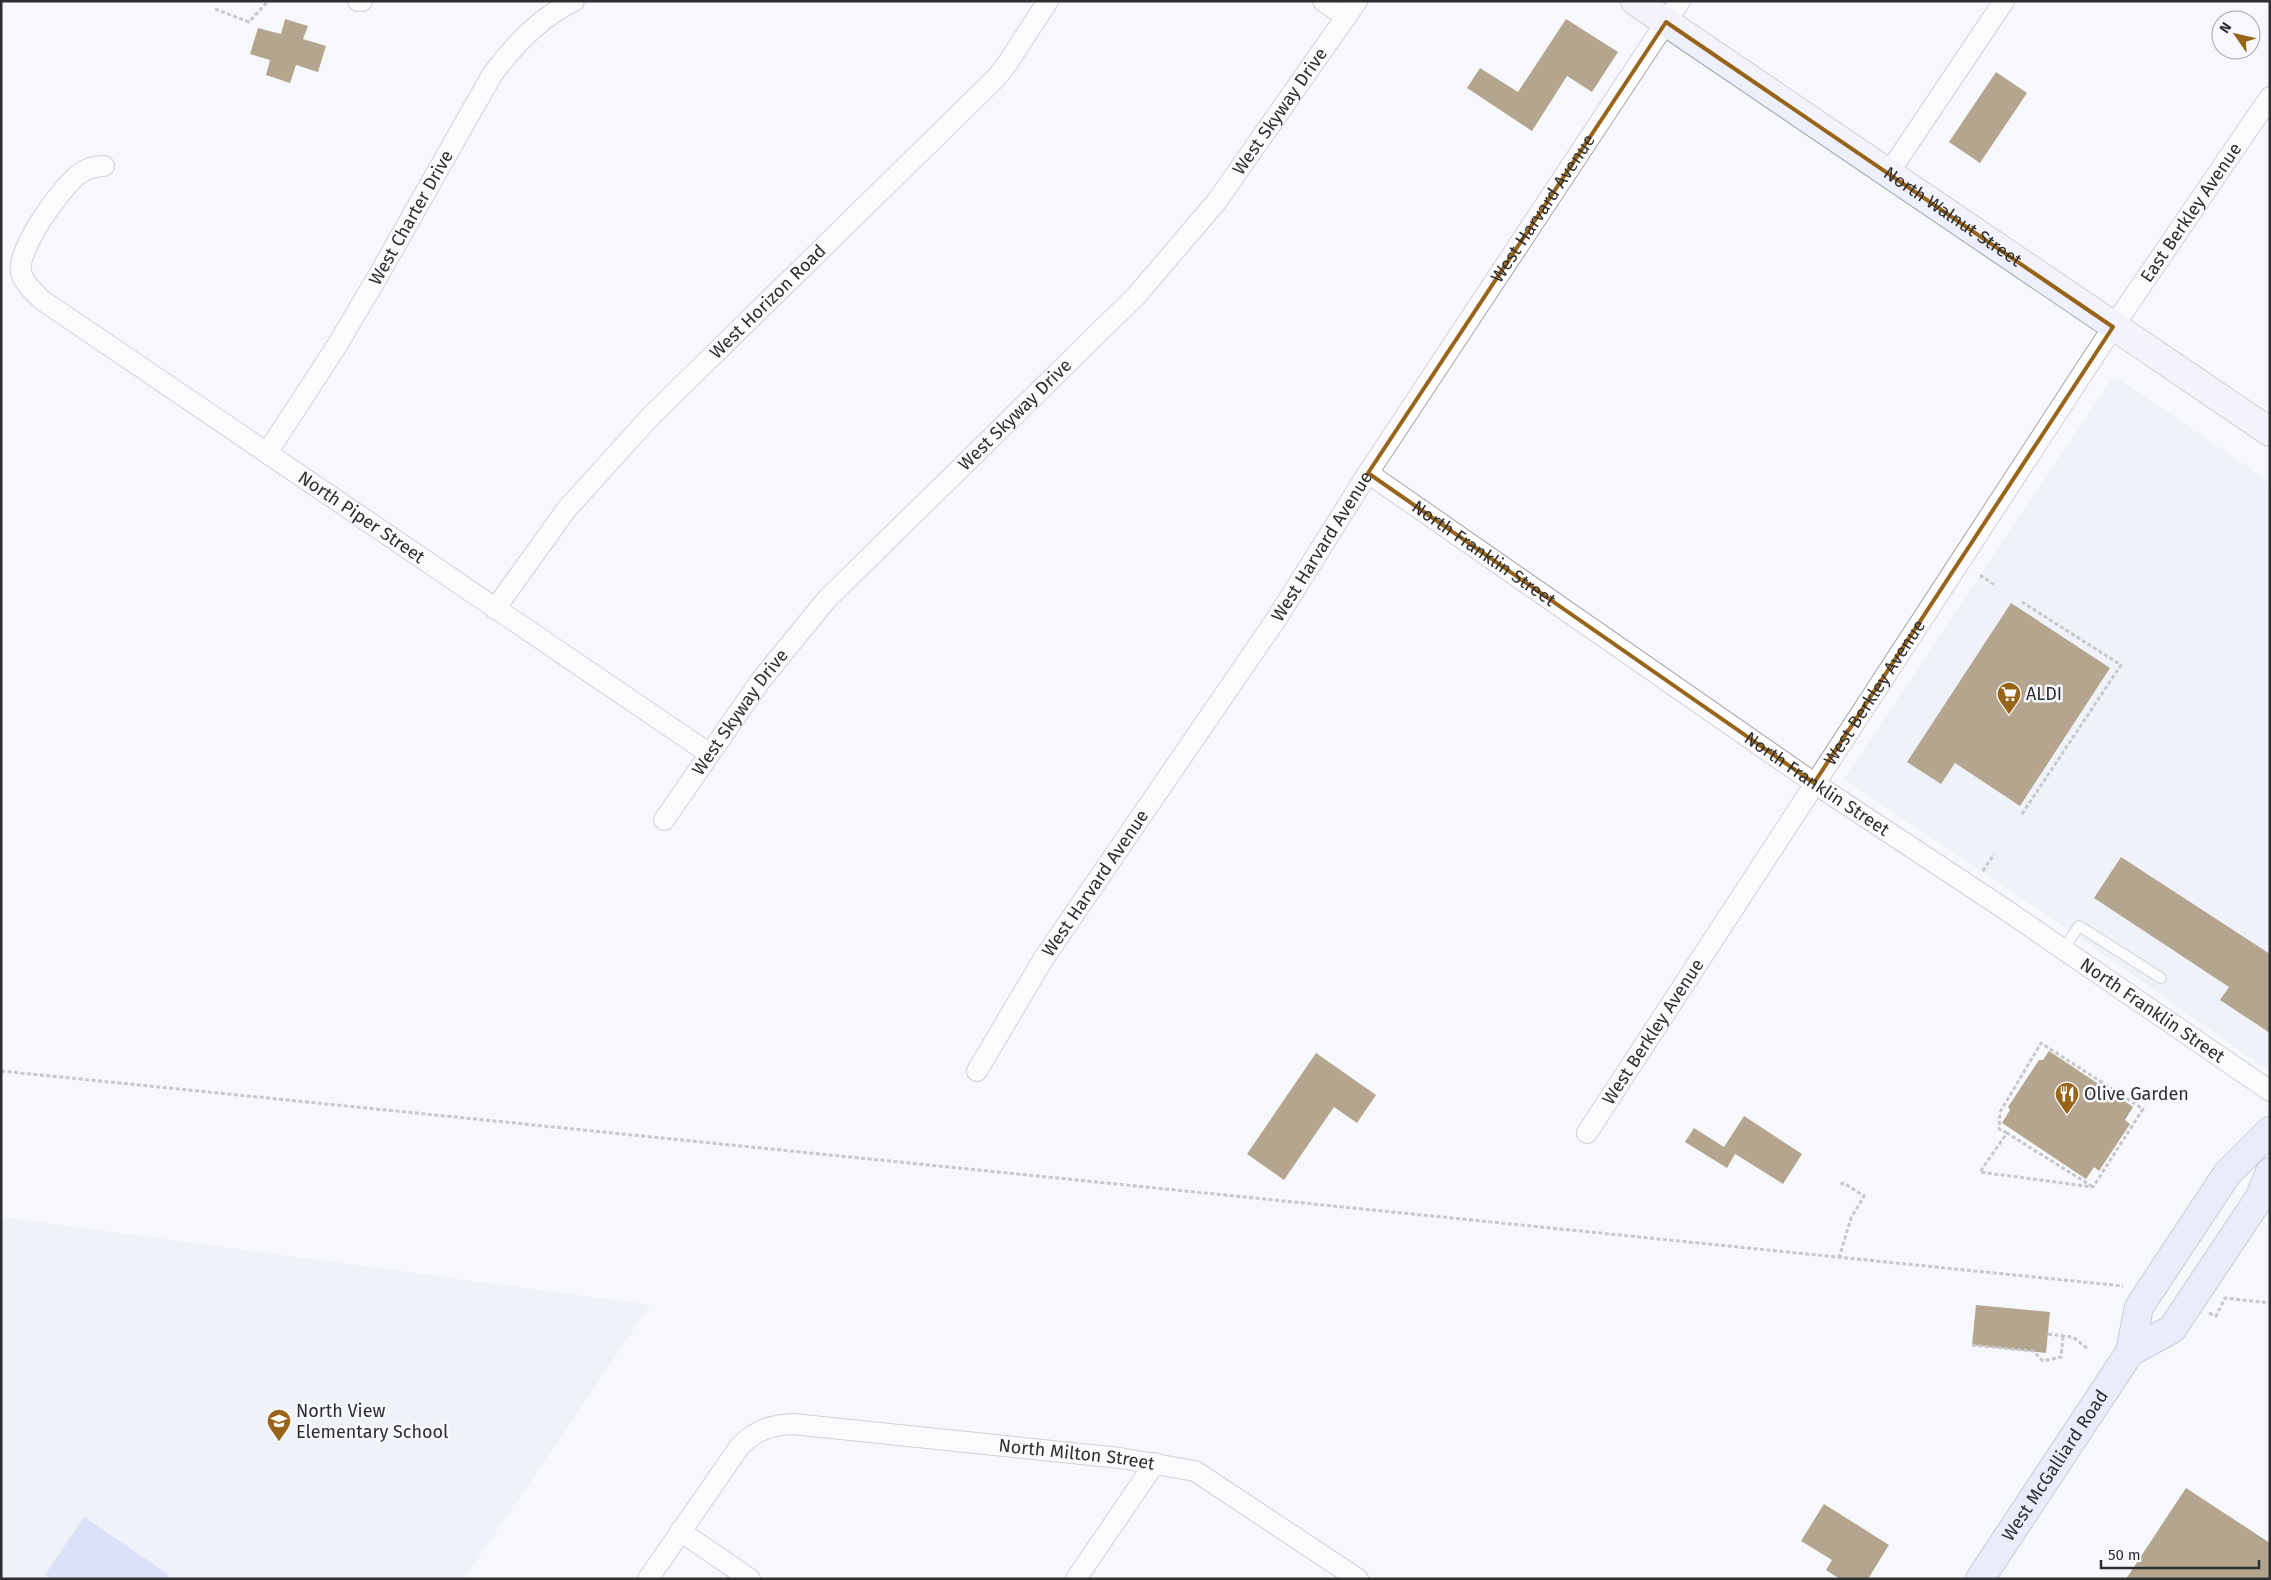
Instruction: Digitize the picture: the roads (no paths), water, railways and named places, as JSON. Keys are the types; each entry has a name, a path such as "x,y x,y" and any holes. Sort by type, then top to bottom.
{"main road":[{"name":"North Walnut Street","path":"1635,1 1673,12 1888,174 2270,432"},
{"name":"West McGalliard Road","path":"1980,1579 2130,1352 2140,1307 2227,1174 2270,1131"},
{"name":"West McGalliard Road","path":"2130,1352 2172,1329 2260,1197 2270,1172"}],"street":[{"name":"West Charter Drive","path":"268,453 369,291 492,75 507,55 525,37 555,12 574,1"},
{"name":"West Horizon Road","path":"495,608 566,510 589,482 650,417 996,78 1048,1"},
{"path":"1323,1 1351,9"},
{"path":"1888,174 2004,1"},
{"name":"West Skyway Drive","path":"664,820 761,680 827,600 1137,295 1222,194 1351,9"},
{"name":"West Harvard Avenue","path":"978,1071 1044,958 1276,618 1368,473 1673,12"},
{"name":"East Berkley Avenue","path":"2113,327 2270,97"},
{"name":"North Piper Street","path":"104,166 91,166 78,174 58,198 27,244 22,255 21,272 25,282 42,300 710,754"},
{"name":"West Berkley Avenue","path":"1587,1134 2113,327"},
{"name":"North Franklin Street","path":"1368,473 1814,783 2270,1091"},
{"name":"North Milton Street","path":"680,1532 740,1446 752,1435 764,1428 793,1424 1155,1463 1195,1470 1358,1579"},
{"path":"1076,1579 1155,1463"},
{"path":"648,1579 680,1532 750,1579"}],"lane":[{"path":"2063,950 2079,926 2161,978"}],"place":[{"name":"ALDI","path":"2009,715"},
{"name":"Olive Garden","path":"2067,1115"},
{"name":"North View Elementary School","path":"279,1442"}]}
